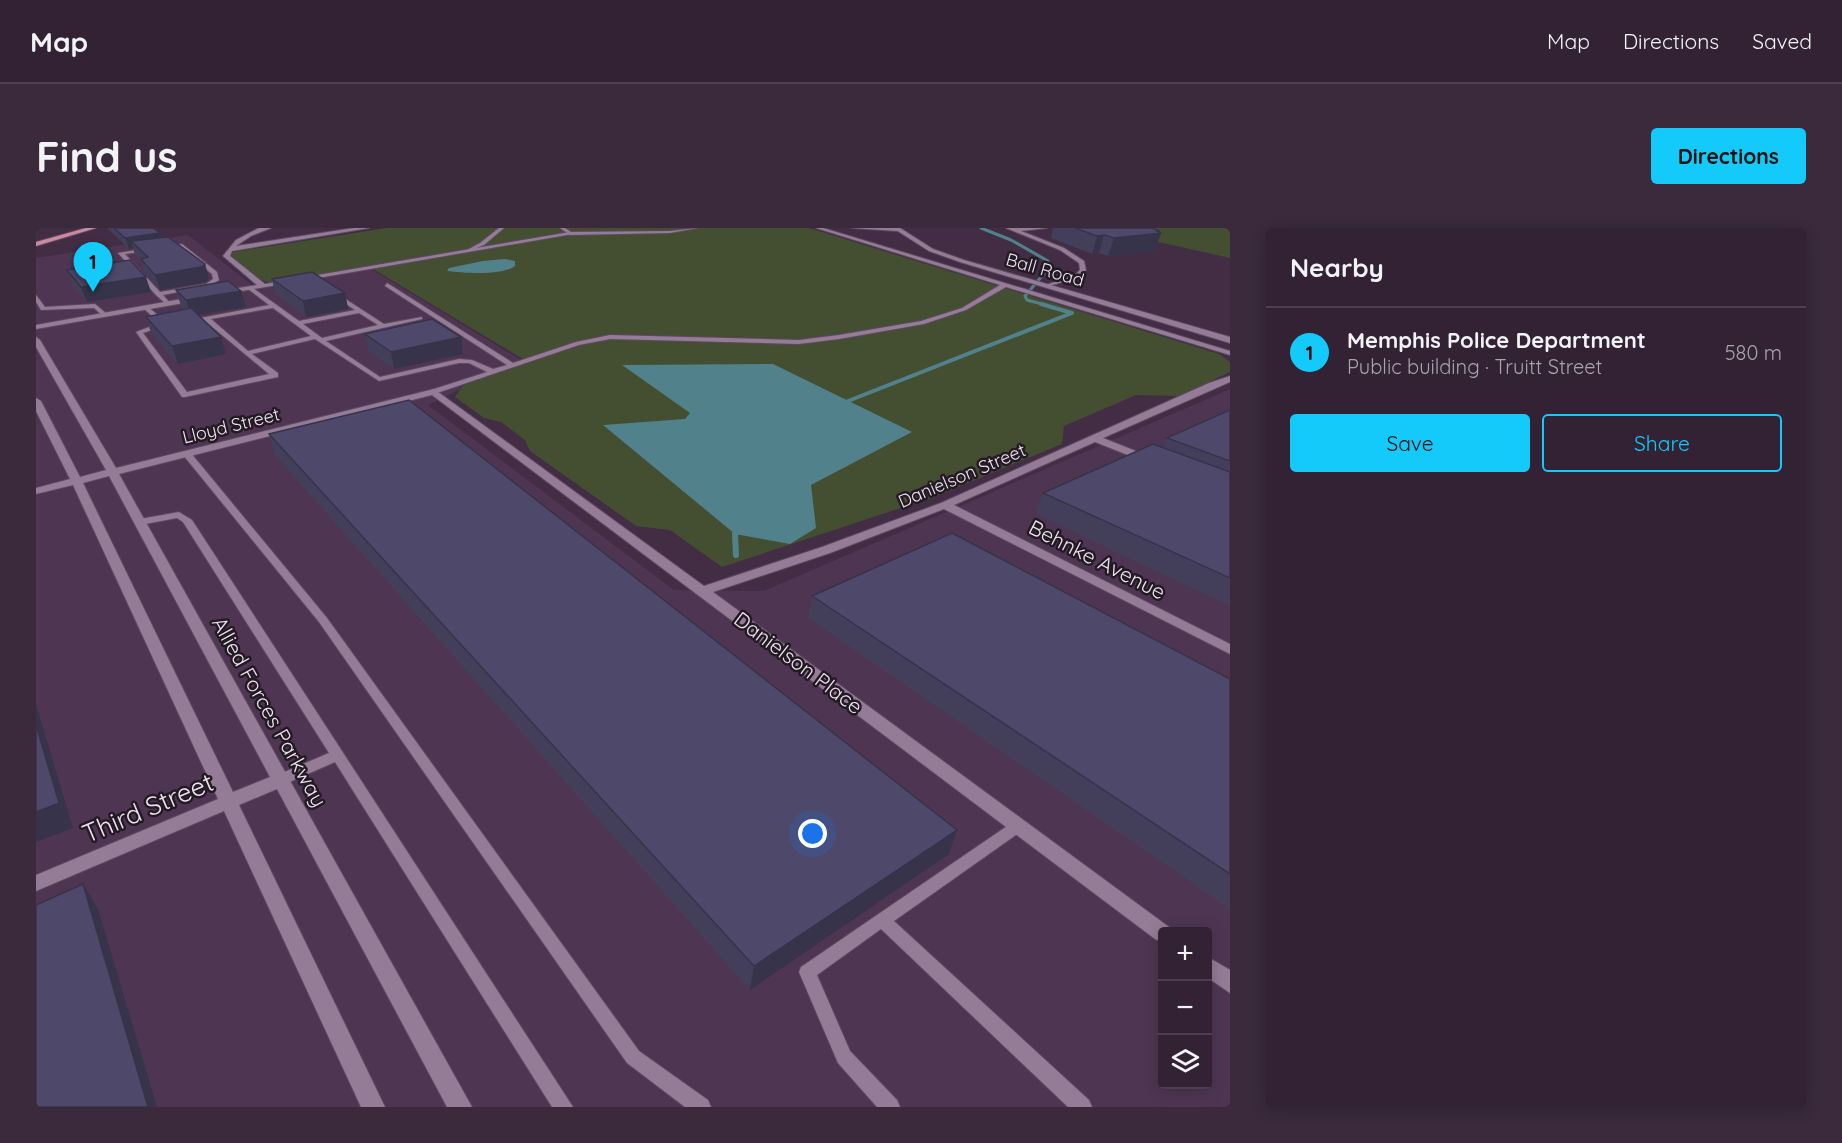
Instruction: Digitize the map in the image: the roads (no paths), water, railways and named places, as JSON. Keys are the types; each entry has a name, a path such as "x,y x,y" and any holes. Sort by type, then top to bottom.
{"main road":[{"path":"36,244 93,228"}],"street":[{"path":"262,286 226,256 233,245 247,234 268,228"},
{"path":"232,249 366,228"},
{"name":"Ball Road","path":"855,228 896,229 931,250 1230,340"},
{"path":"36,327 570,234"},
{"name":"Allied Forces Parkway","path":"36,340 113,472 460,1107"},
{"name":"Danielson Street","path":"702,591 826,550 945,505 1230,379"},
{"path":"1212,385 1230,391"},
{"name":"Lloyd Street","path":"36,491 434,392"},
{"name":"Danielson Place","path":"434,392 1158,930"},
{"path":"36,401 77,481 373,1107"},
{"path":"1095,438 1167,467"},
{"name":"Behnke Avenue","path":"945,505 1230,650"},
{"name":"Third Street","path":"36,883 280,780"},
{"path":"1212,969 1230,983"}],"lane":[{"path":"469,251 502,228"},
{"path":"562,228 570,234 670,232 696,228"},
{"path":"818,228 1230,353"},
{"path":"1010,229 1045,228"},
{"path":"1010,229 1062,249 1082,262 1083,270 1077,276 1045,285"},
{"path":"158,294 208,285 216,280 215,273 180,245 121,253 158,294 167,303"},
{"path":"387,285 513,366"},
{"path":"434,392 578,343 610,337 799,342 922,323 964,309 1005,285"},
{"path":"324,287 383,326"},
{"path":"250,288 318,339 379,379 459,361 470,361 493,372"},
{"path":"36,297 43,309 95,306 105,315"},
{"path":"206,318 275,375 185,394 139,332 165,324 274,306"},
{"path":"145,307 165,324"},
{"path":"1100,315 1122,308"},
{"path":"298,323 360,311"},
{"path":"247,352 420,318"},
{"path":"187,454 323,620 633,1057 701,1107"},
{"path":"140,522 178,515 187,520 563,1107"},
{"path":"280,780 338,755"},
{"path":"890,1107 844,1057 807,972 1018,826"},
{"path":"882,920 1082,1107"}],"waterway":[{"path":"981,228 1011,240 1048,261 1047,270 1025,296 1027,300 1046,305"},
{"path":"848,401 1072,313 1041,304"},
{"path":"735,534 736,555"}],"place":[{"name":"Memphis Police Department","path":"93,292"}]}
